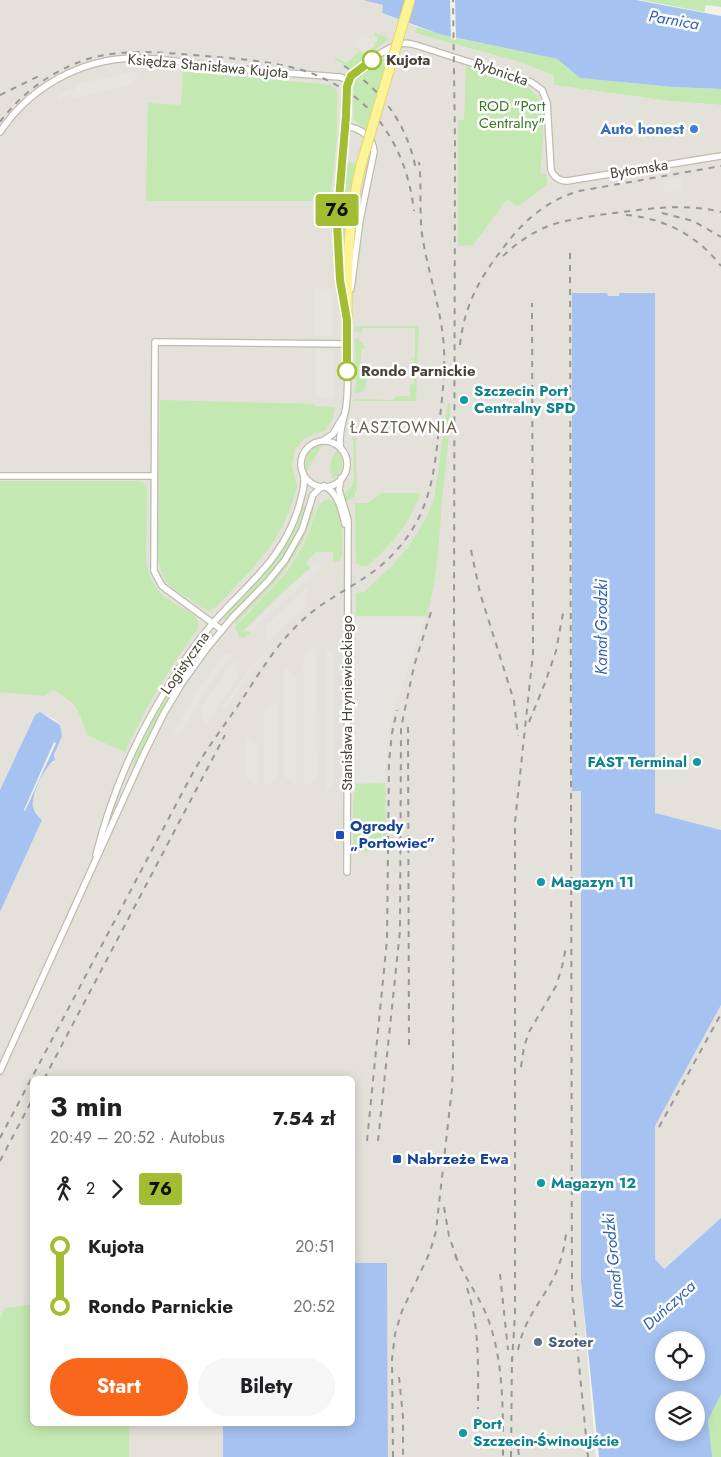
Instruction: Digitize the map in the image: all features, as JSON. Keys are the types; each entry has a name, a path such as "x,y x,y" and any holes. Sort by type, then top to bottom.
{"main road":[{"path":"347,320 349,235 360,165 410,0"}],"street":[{"name":"Rybnicka","path":"348,80 386,50 398,44 408,43 511,75 538,86 544,92 547,101 550,168 557,178"},
{"name":"Księdza Stanisława Kujota","path":"0,132 23,104 50,83 82,68 112,60 152,59 340,77 348,80"},
{"path":"347,320 340,280 337,223 348,80"},
{"path":"341,449 339,439 347,395 347,320 358,234 374,150 372,142 366,134 356,128 345,126"},
{"name":"Bytomska","path":"557,178 566,181 721,156"},
{"path":"222,630 168,591 155,576 153,566 153,476 155,342 347,344"},
{"path":"321,441 332,442 341,449 346,457 346,470 342,478 333,484 324,486 311,483 303,472 301,462 303,453 311,445 333,434 345,410"},
{"name":"Logistyczna","path":"91,871 111,804 144,730 168,686 191,651 213,624 260,575 281,547 292,525 300,500 304,483 303,472"},
{"path":"0,476 153,476"},
{"name":"Stanisława Hryniewieckiego","path":"342,478 339,489 347,516 347,872"},
{"name":"Logistyczna","path":"0,1071 142,758 167,709 193,667 222,630 282,565 300,534 313,496 324,486"},
{"name":"Stanisława Hryniewieckiego","path":"324,486 330,489 335,496 342,512 347,534"}],"shaded area":[{"path":"0,0 363,0 384,5 382,13 417,27 415,33 516,61 553,75 554,85 669,101 721,105 721,830 655,814 655,293 620,293 619,296 607,296 607,293 572,293 573,791 581,791 581,1282 596,1457 388,1457 387,1264 355,1263 355,1076 30,1076 30,1304 5,1308 0,1316 0,912 42,820 33,809 33,799 45,769 54,762 56,748 62,736 60,725 54,719 40,712 35,715 0,790"},
{"path":"366,35 369,39 374,36 378,38 376,43 373,42 375,45 363,54 355,44"},
{"path":"136,71 139,73 131,85 70,99 78,84"},
{"path":"70,89 73,92 60,100 57,97"},
{"path":"682,177 682,190 665,193 664,180"},
{"path":"314,289 332,289 332,336 314,335"},
{"path":"316,349 333,349 334,398 316,397"},
{"path":"315,564 324,564 252,631 243,632 268,607"},
{"path":"307,587 306,606 267,642 267,624"},
{"path":"356,617 426,617 393,710 386,755 385,782 356,783"},
{"path":"271,645 273,647 252,671 225,709 222,707 250,669"},
{"path":"314,647 316,650 317,776 306,787 303,783 303,658"},
{"path":"326,648 333,653 333,786 326,792"},
{"path":"233,653 207,688 182,732 172,735 196,693 224,654"},
{"path":"235,659 238,677 205,726 201,707"},
{"path":"286,668 297,678 297,783 295,787 284,776 284,671"},
{"path":"274,701 277,705 277,776 267,786 264,783 264,711"},
{"path":"248,737 258,748 258,786 255,787 245,776 245,738"},
{"path":"721,1005 721,1218 663,1269 655,1259 655,1126"},
{"path":"129,1426 223,1426 223,1457 129,1457"}],"green space":[{"path":"641,0 721,0 721,7 706,5 704,12"},
{"path":"417,27 439,34 557,59 580,78 672,87 721,89 721,105 669,101 554,85 553,75 516,61 415,33"},
{"path":"375,32 378,35 382,33 382,36 388,39 351,69 334,59 337,58 346,63 361,51 363,54 375,46 372,42 376,43 378,38 374,36"},
{"path":"388,55 366,129 354,120 353,85 356,78"},
{"name":"ROD \"Port Centralny\"","path":"466,66 529,88 538,97 542,107 543,141 540,173 546,174 547,185 518,206 507,199 473,245 458,246 458,120 464,120"},
{"path":"183,71 330,85 337,90 337,139 330,201 146,201 148,103 181,105"},
{"path":"346,162 356,164 345,234 343,278 340,235"},
{"path":"355,326 419,326 416,401 353,401 355,399 393,400 397,396 410,396 410,385 414,384 414,360 410,359 415,358 415,328 363,328 362,333 355,331"},
{"path":"357,338 366,348 361,349 361,363 367,363 368,366 363,391 354,393 356,382 355,340"},
{"path":"160,400 313,404 314,406 335,407 333,417 326,430 305,438 295,449 292,465 297,486 287,517 274,541 247,575 210,611 170,586 163,576 159,562"},
{"path":"448,403 450,403 449,428 439,545 427,616 356,616 356,593 364,592 393,565 407,549 427,517 434,500"},
{"path":"353,437 356,437 357,491 355,491 355,497 347,501 344,500 343,495 351,487 354,480"},
{"path":"321,445 307,470 306,461 308,454 313,448"},
{"path":"337,450 340,454 342,466 337,476 333,479 330,464"},
{"path":"0,481 139,481 147,487 146,561 150,575 156,588 163,596 196,618 198,629 158,689 125,752 87,735 76,708 68,699 54,690 44,696 0,692"},
{"path":"382,493 420,493 411,514 399,533 367,566 362,566 356,563 355,503 367,503"},
{"path":"329,499 334,503 340,516 342,555 340,560 333,563 333,552 316,552 306,562 310,568 243,631 251,631 246,637 238,636 235,627 287,572 304,544 319,505"},
{"path":"303,505 306,506 301,523 285,553 265,580 223,621 225,615 272,565 289,539"},
{"path":"313,508 315,509 307,530 292,560 272,586 234,626 236,619 272,581 291,556 307,526"},
{"path":"212,633 206,646 170,697 136,765 132,763 152,722 183,669 201,644"},
{"path":"385,783 386,850 353,852 353,805 356,784"},
{"path":"30,1304 30,1426 129,1426 129,1457 0,1457 0,1317 5,1308"},
{"path":"721,1379 721,1457 704,1457 709,1428 708,1420"}],"water":[{"name":"Parnica","path":"363,0 636,0 721,16 721,89 672,87 580,78 557,59 439,34 382,13 383,5"},
{"path":"572,293 607,293 608,296 619,296 619,293 655,293 655,813 721,830 721,1005 655,1126 655,1259 664,1269 721,1218 721,1394 708,1420 712,1457 599,1457 581,1282 581,791 572,791"},
{"path":"40,712 60,725 62,736 54,755 55,760 43,774 34,796 34,809 42,820 0,912 0,790 35,715"},
{"path":"355,1263 387,1263 388,1457 223,1457 223,1426 355,1426"}],"pier":[{"path":"450,0 455,0 456,40 451,39"},
{"path":"54,742 56,743 25,811 24,810"}],"railway":[{"path":"393,1457 392,1359 395,1334 402,1311 430,1252 436,1231 453,1066 455,142 453,0"},
{"path":"0,122 19,100 41,82 65,68 105,55 133,52 162,53 244,59 283,65 308,72 338,86 355,97 379,120 403,163 412,195 414,211"},
{"path":"344,66 370,86 391,110 407,138 416,170"},
{"path":"0,95 41,75"},
{"path":"33,1076 194,770 206,751 287,636 306,617 384,563 407,538 424,506 436,455 444,357 441,324 422,234 419,162"},
{"path":"460,345 465,319 473,295 485,273 517,231 545,207 579,191 721,166"},
{"path":"503,256 531,234 551,225 569,220 645,209 676,207 721,212"},
{"path":"662,213 693,221 721,237"},
{"path":"626,215 654,220 679,230 702,246 721,266"},
{"path":"570,253 572,1293 588,1457"},
{"path":"512,1362 515,1314 515,822 533,653 532,303"},
{"path":"471,550 480,593 514,701 518,736"},
{"path":"529,722 556,651 564,608"},
{"path":"378,1141 400,931 401,728 414,666 431,612"},
{"path":"367,1141 387,940 389,762 397,710"},
{"path":"408,727 409,1045"},
{"path":"46,1076 225,735"},
{"path":"521,1067 524,1047 529,1032 556,986 566,947"},
{"path":"659,1127 721,1014"},
{"path":"0,1138 30,1081"},
{"path":"0,1161 30,1104"},
{"path":"444,1207 449,1236 458,1262"},
{"path":"518,1350 524,1330 557,1270 566,1234"},
{"path":"455,1255 487,1316 493,1333 500,1368 503,1457"},
{"path":"500,1274 508,1350"},
{"path":"467,1288 476,1333 478,1409"},
{"path":"511,1457 512,1357"},
{"path":"399,1377 403,1417 403,1457"},
{"path":"517,1437 519,1457"}],"bus line":[{"name":"76","path":"347,371 347,320 340,280 337,223 347,86 351,76 372,60"}],"place":[{"name":"Kujota","path":"372,60"},
{"name":"Auto honest","path":"694,129"},
{"name":"Rondo Parnickie","path":"347,371"},
{"name":"Szczecin Port Centralny SPD","path":"464,400"},
{"name":"FAST Terminal","path":"697,762"},
{"name":"Ogrody „Portowiec”","path":"340,835"},
{"name":"Magazyn 11","path":"541,882"},
{"name":"Nabrzeże Ewa","path":"397,1159"},
{"name":"Magazyn 12","path":"541,1183"},
{"name":"Szoter","path":"538,1342"},
{"name":"Port Szczecin-Świnoujście","path":"463,1433"}],"district":[{"name":"ŁASZTOWNIA","path":"404,427"}],"water label":[{"name":"Kanał Grodzki","path":"601,627"},
{"name":"Kanał Grodzki","path":"613,1261"},
{"name":"Duńczyca","path":"669,1305"}]}
